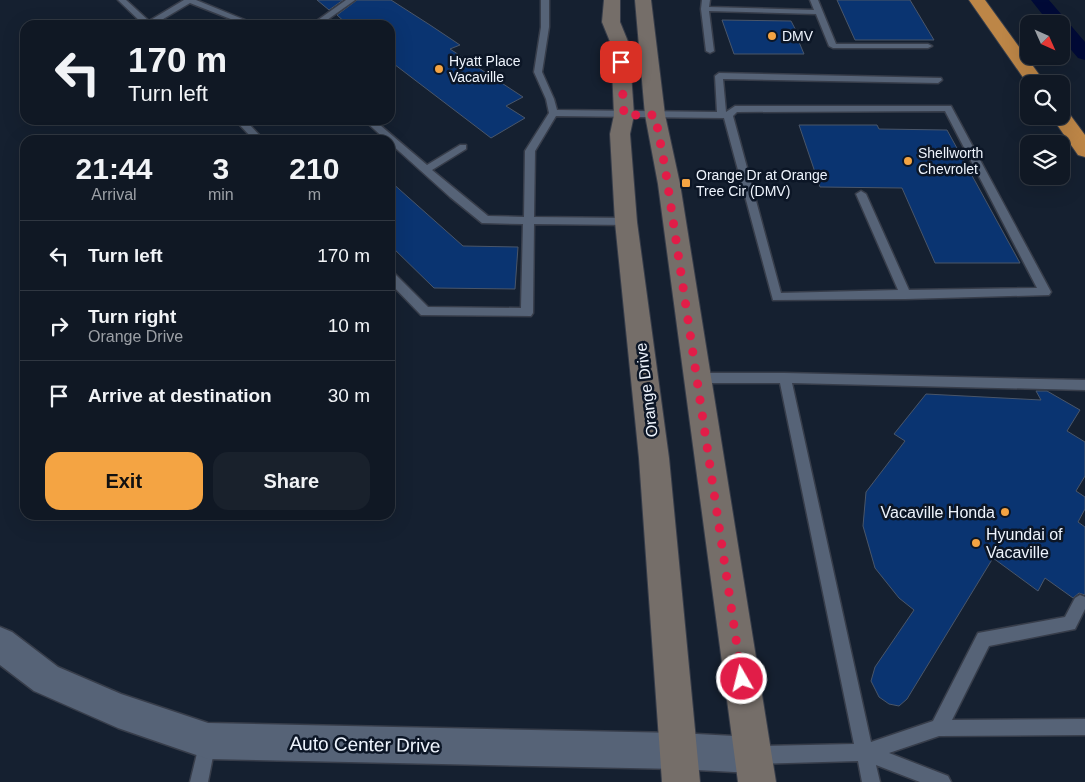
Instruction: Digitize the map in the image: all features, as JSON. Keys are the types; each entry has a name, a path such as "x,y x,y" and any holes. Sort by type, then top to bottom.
{"highway":[{"path":"978,0 1031,75"},
{"path":"1067,125 1085,150"}],"street":[{"name":"Orange Drive","path":"612,0 611,22 620,44 624,115 620,134 626,222 656,476 680,767"},
{"path":"643,0 655,115 669,184 755,768"},
{"name":"Auto Center Drive","path":"0,644 46,679 118,710 208,741 680,767 755,768"}],"lane":[{"path":"156,20 189,0 240,20"},
{"path":"322,20 351,0"},
{"path":"395,281 424,312 526,313 530,151 553,113 550,99 538,72 545,28 545,0"},
{"path":"706,0 705,9 710,51"},
{"path":"814,0 834,46 928,46"},
{"path":"127,1 144,20"},
{"path":"705,9 819,12"},
{"path":"553,113 725,115 735,109 948,108 1045,292 777,297 725,115 719,76 938,80"},
{"path":"245,125 254,135"},
{"path":"375,125 386,135"},
{"path":"395,143 454,195 486,220 626,222"},
{"path":"426,170 463,147"},
{"path":"861,194 906,295"},
{"path":"697,378 785,378 1085,385"},
{"path":"785,378 872,782"},
{"path":"939,728 984,638 1070,624 1080,602"},
{"path":"755,768 865,752 939,728 1085,727"},
{"path":"199,782 208,741"},
{"path":"865,752 942,782"}],"building":[{"path":"317,0 343,0 329,10"},
{"name":"Hyatt Place Vacaville","path":"357,0 391,0 460,45 450,49 523,97 506,106 525,118 491,138 395,65 395,20 342,20 337,15"},
{"path":"837,0 910,0 934,40 855,40"},
{"name":"DMV","path":"722,20 791,21 802,42 799,42 804,54 734,54"},
{"path":"799,125 877,125 879,129 947,130 1020,263 935,263 902,188 820,187"},
{"path":"395,185 463,246 518,247 515,289 434,288 395,250"},
{"name":"Hyundai of Vacaville","path":"1036,391 1047,391 1080,410 1067,431 1085,442 1085,476 1076,491 1085,497 1085,509 1078,522 1085,527 1085,595 1079,593 1073,598 1045,578 1038,591 993,558 907,699 899,706 889,704 879,697 871,681 875,667 914,610 899,598 875,568 863,526 866,492 905,441 894,434 926,394 1041,400"}],"waterway":[{"path":"1040,0 1052,15"},
{"path":"1070,36 1085,54"}],"place":[{"name":"DMV","path":"772,36"},
{"name":"Hyatt Place Vacaville","path":"439,69"},
{"name":"Shellworth Chevrolet","path":"908,161"},
{"name":"Orange Dr at Orange Tree Cir (DMV)","path":"686,183"},
{"name":"Vacaville Honda","path":"1005,512"},
{"name":"Hyundai of Vacaville","path":"976,543"}],"route":[{"path":"621,62 624,115 655,115 669,184 742,679"}]}
